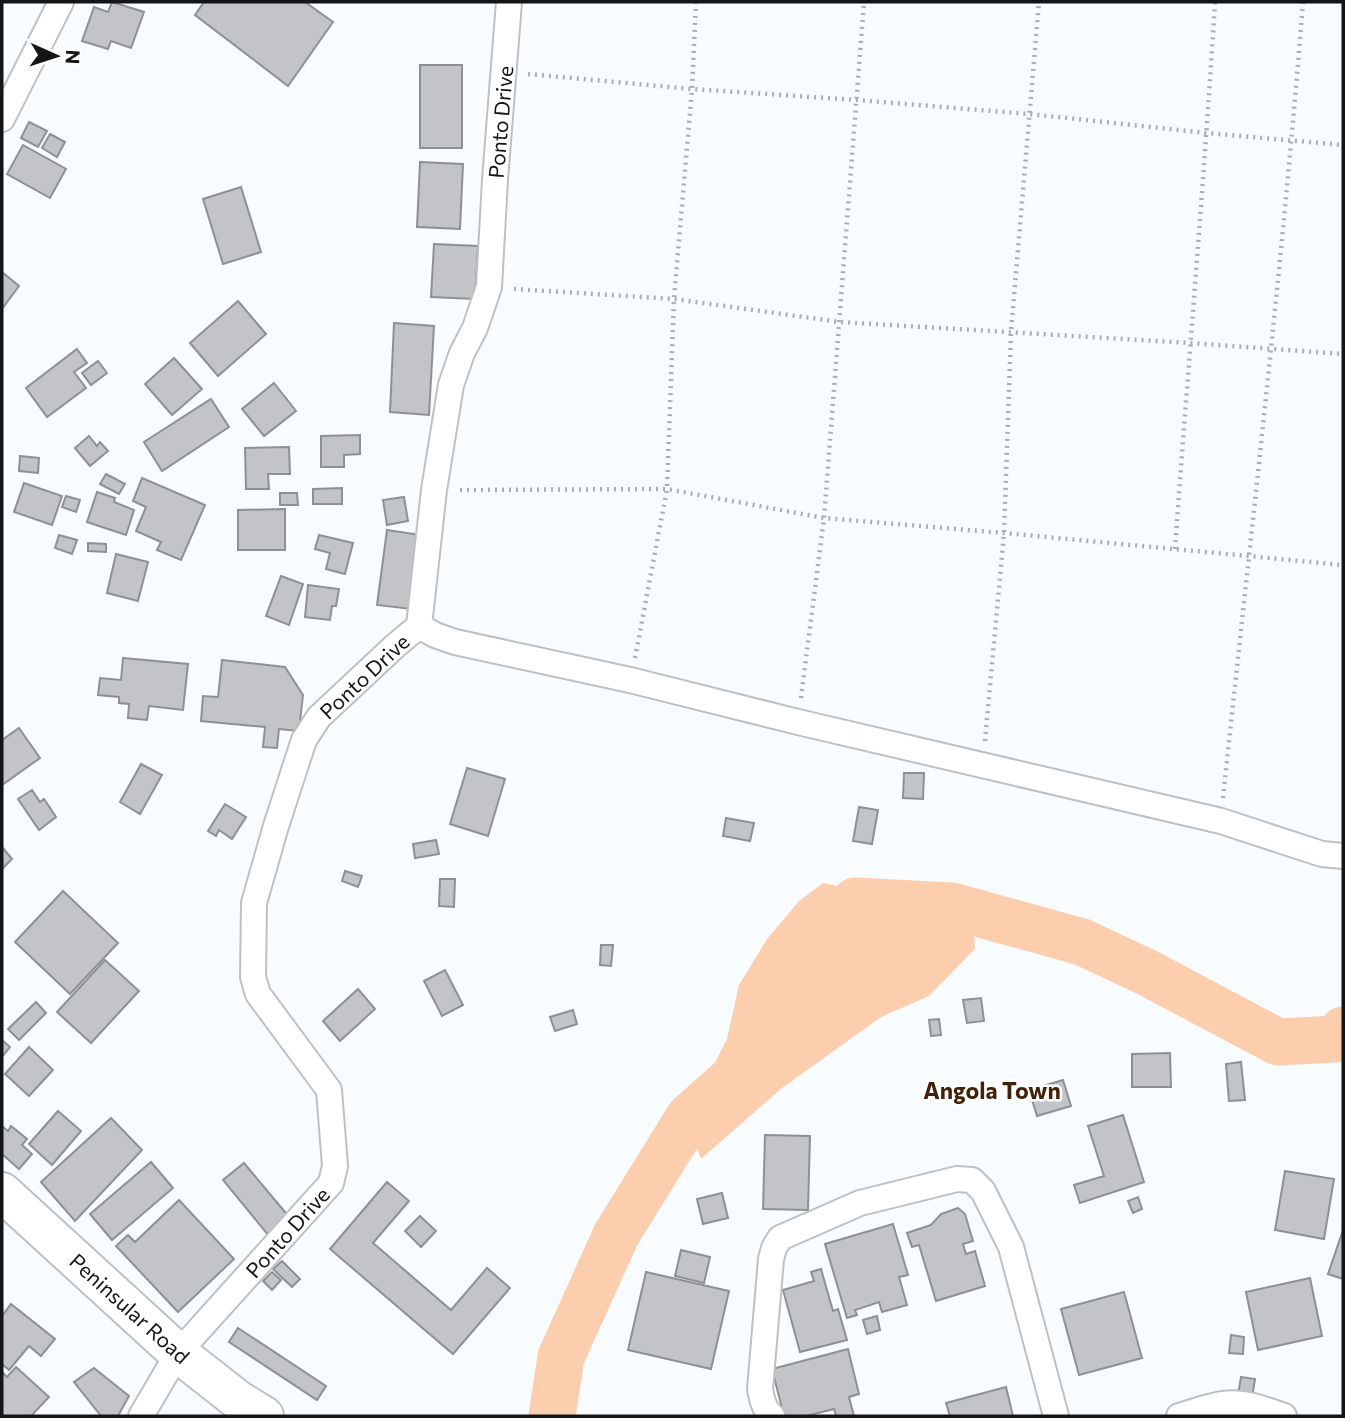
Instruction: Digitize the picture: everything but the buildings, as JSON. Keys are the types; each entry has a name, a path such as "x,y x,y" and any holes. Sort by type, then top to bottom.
{"main road":[{"name":"Peninsular Road","path":"2,1192 221,1416"},
{"name":"Peninsular Road","path":"2,1223 172,1363 264,1416"}],"street":[{"path":"2,119 61,2"},
{"name":"Ponto Drive","path":"141,1416 172,1363 331,1183 335,1166 329,1090 258,994 253,977 254,903 275,826 304,740 319,717 419,626 434,491 452,385 489,287 509,2"},
{"path":"419,626 455,642 630,680 1221,821 1322,854 1343,856"},
{"path":"772,1416 766,1411 760,1389 771,1259 780,1238 860,1203 957,1180 972,1180 983,1191 1011,1247 1056,1416"},
{"path":"1179,1416 1224,1403 1263,1408 1284,1416"}],"path":[{"path":"630,680 667,489 674,299 692,89 696,2"},
{"path":"798,722 824,518 864,2"},
{"path":"983,766 1004,533 1011,332 1039,2"},
{"path":"1175,549 1215,2"},
{"path":"1221,821 1292,141 1303,2"},
{"path":"504,71 692,89 1029,114 1343,145"},
{"path":"489,287 674,299 839,322 1343,354"},
{"path":"434,491 667,489 824,518 1343,565"}],"shaded area":[{"path":"823,883 841,887 841,905 878,921 973,919 975,949 929,996 881,1017 782,1088 701,1159 680,1104 705,1082 727,1039 739,985 767,939 799,901"}],"waterway":[{"path":"835,971 855,901 952,906 1082,942 1148,973 1278,1042 1336,1039 1343,1030"},
{"path":"552,1416 561,1357 616,1235 689,1117 733,1078"}],"district":[{"name":"Angola Town","path":"992,1090"}]}
